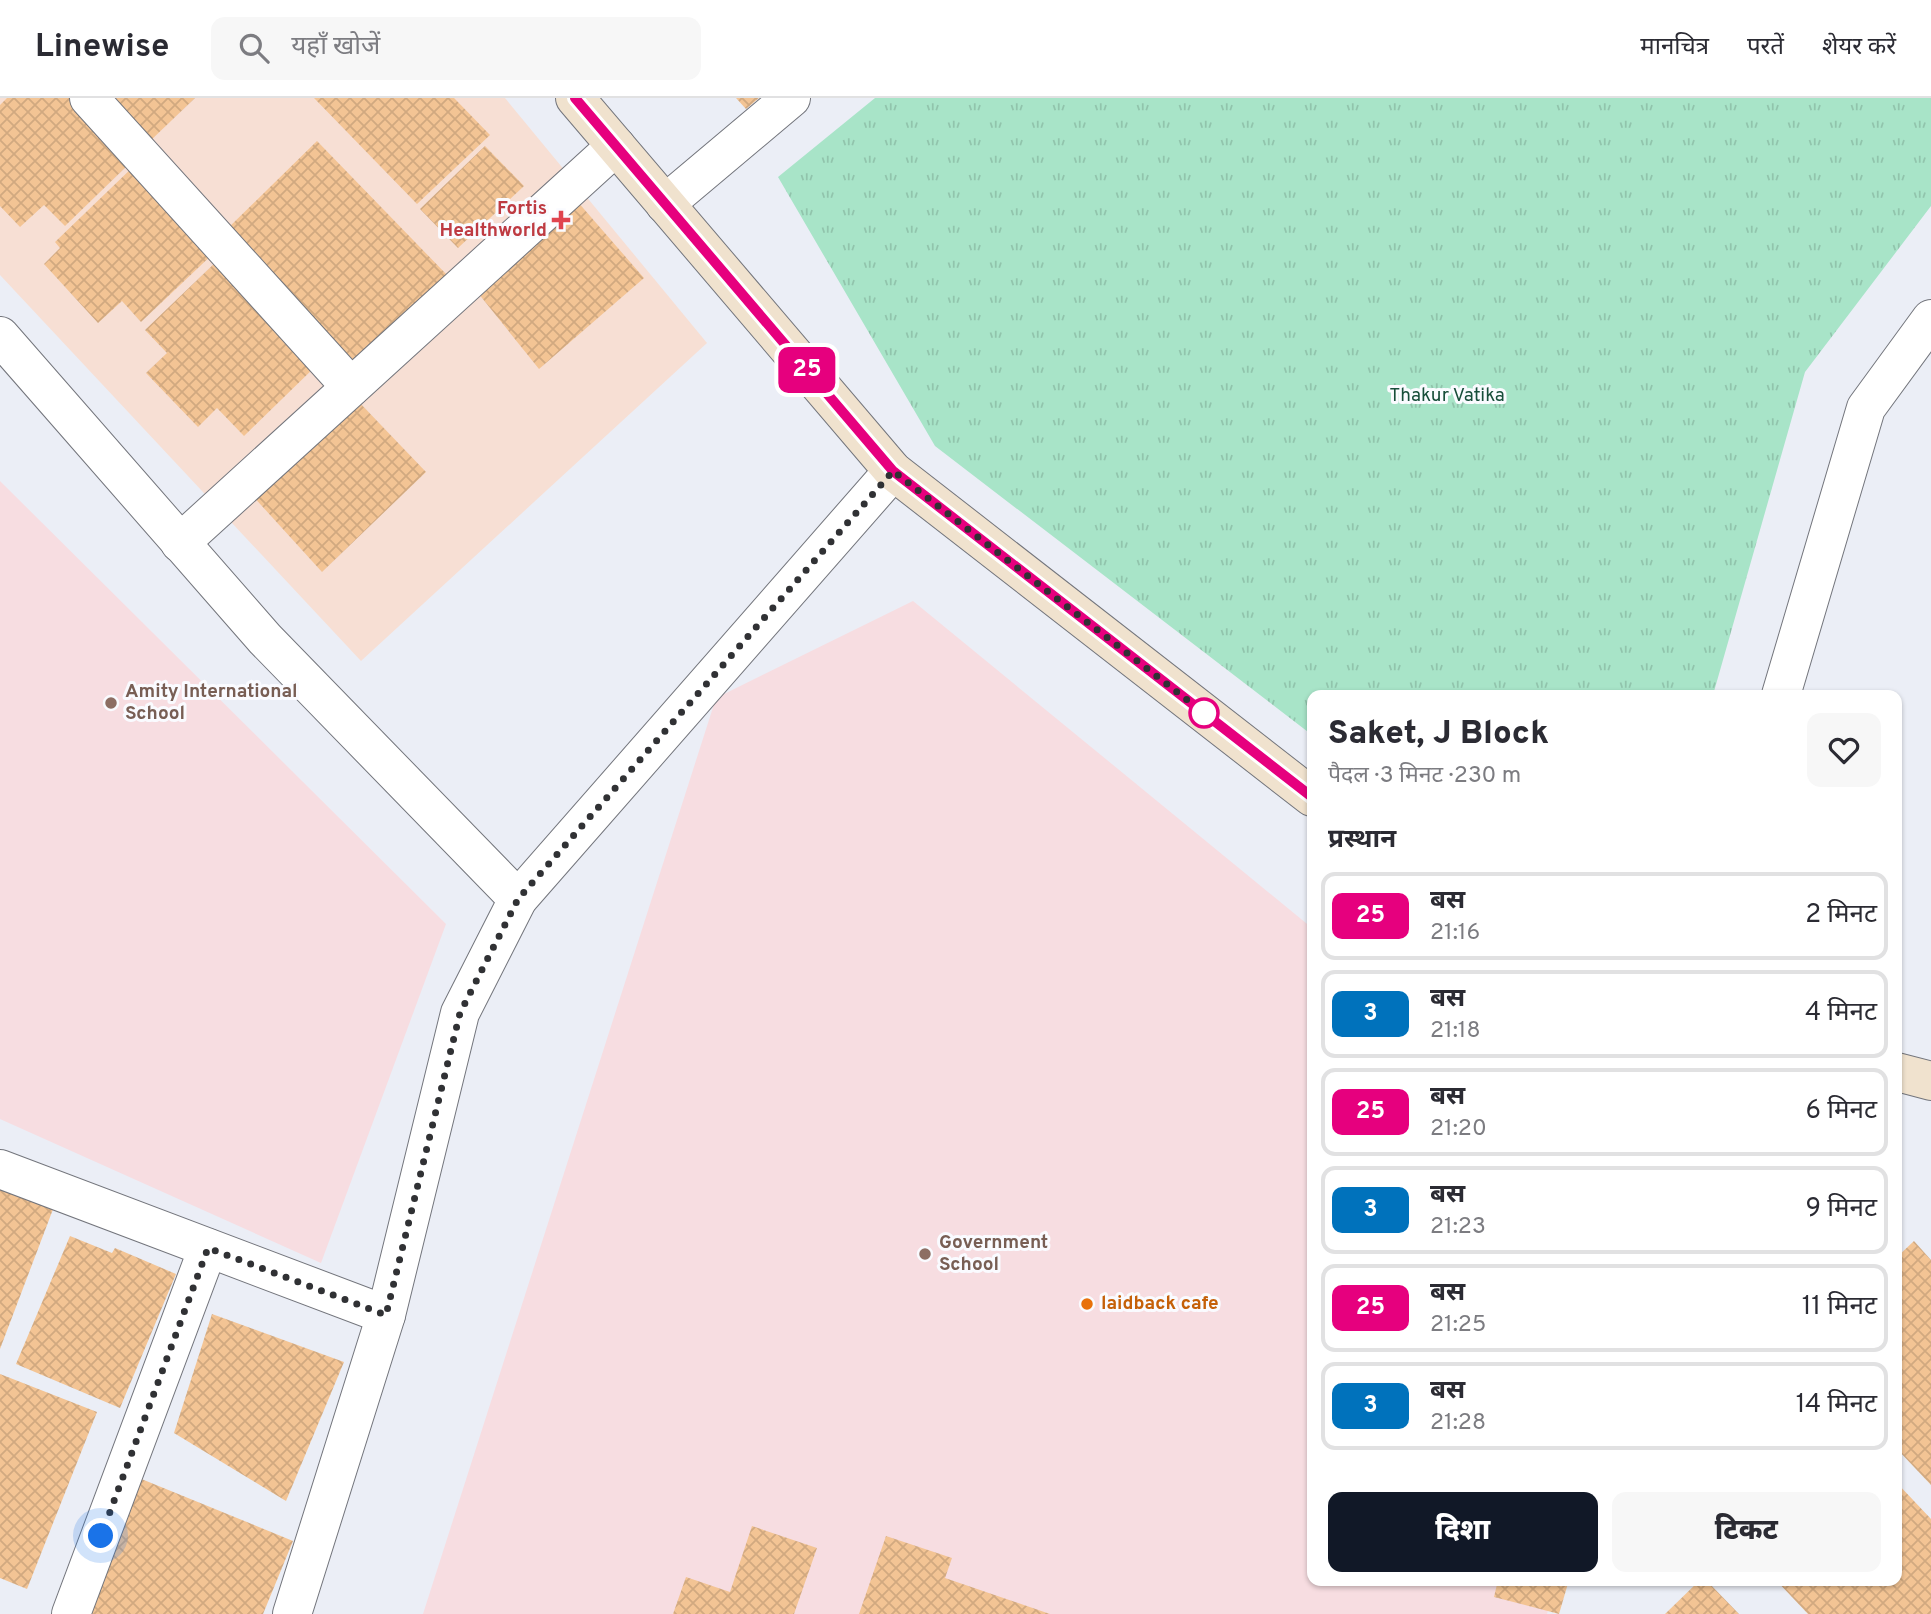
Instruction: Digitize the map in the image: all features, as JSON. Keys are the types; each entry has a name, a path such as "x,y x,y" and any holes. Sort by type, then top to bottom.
{"street":[{"path":"89,98 351,387"},
{"path":"575,98 893,471 1307,793"},
{"path":"665,204 791,98"},
{"path":"180,543 616,146"},
{"path":"1782,690 1866,408 1931,319"},
{"path":"0,336 265,639 518,899"},
{"path":"292,1614 386,1315 460,1013 518,899 893,471"},
{"path":"1902,1073 1931,1081"},
{"path":"0,1169 386,1315"},
{"path":"71,1614 208,1248"}],"shaded area":[{"path":"0,98 505,98 707,343 361,661 0,275"},
{"name":"Amity International School","path":"0,481 446,924 321,1263 0,1119"},
{"name":"Government School","path":"913,601 1307,924 1307,1586 1555,1586 1547,1614 423,1614 716,698"}],"green space":[{"name":"Thakur Vatika","path":"875,98 1931,98 1931,206 1805,372 1714,690 1307,690 1307,731 935,446 778,177"}],"building":[{"path":"7,98 72,98 132,161 65,226 44,205 20,227 0,206 0,105"},
{"path":"108,98 195,98 149,142"},
{"path":"314,98 454,98 490,135 417,204"},
{"path":"736,98 759,98 746,109"},
{"path":"317,141 447,275 351,366 223,233"},
{"path":"485,146 524,186 458,248 420,209"},
{"path":"136,164 218,249 141,322 122,301 98,323 44,264 60,248 55,242"},
{"path":"577,201 644,278 539,369 478,293"},
{"path":"218,260 318,364 244,436 217,408 198,427 146,373 167,353 145,330"},
{"path":"356,399 426,472 322,572 251,494"},
{"path":"0,1183 55,1204 0,1349"},
{"path":"70,1236 112,1253 115,1248 176,1274 120,1408 16,1364"},
{"path":"1914,1241 1931,1260 1931,1485 1902,1454 1902,1252"},
{"path":"212,1314 344,1362 286,1501 174,1433"},
{"path":"0,1374 97,1412 27,1589 0,1578"},
{"path":"139,1478 293,1541 263,1614 84,1614"},
{"path":"1902,1488 1931,1519 1931,1614 1808,1614 1782,1586 1902,1586"},
{"path":"752,1526 817,1548 794,1614 673,1614 686,1577 730,1592"},
{"path":"886,1536 952,1558 945,1578 1050,1614 859,1614"},
{"path":"1497,1586 1567,1586 1559,1614 1494,1597"},
{"path":"1694,1586 1712,1586 1739,1614 1665,1614"}],"bus line":[{"name":"25","path":"575,98 893,471 1307,793"}],"place":[{"name":"Fortis Healthworld","path":"561,220"},
{"name":"Amity International School","path":"111,703"},
{"name":"Government School","path":"925,1254"},
{"name":"laidback cafe","path":"1087,1304"}],"route":[{"path":"101,1536 208,1248 386,1315 460,1013 518,899 893,471 1204,713"}]}
